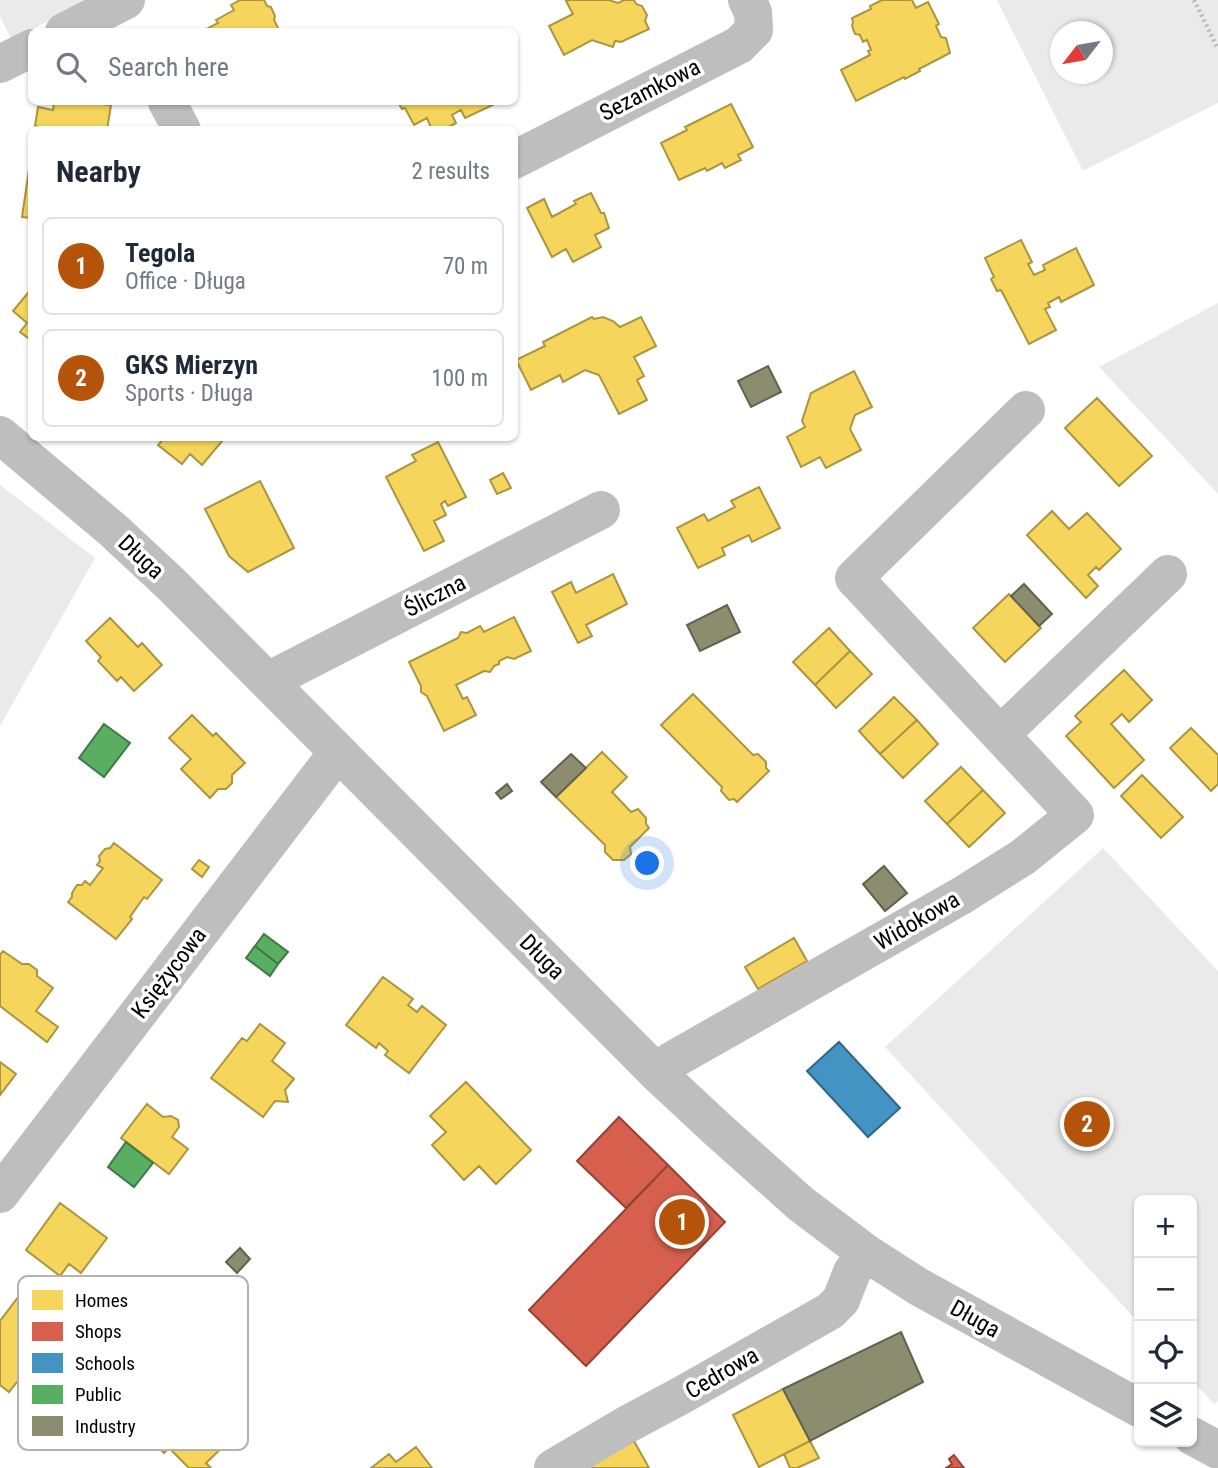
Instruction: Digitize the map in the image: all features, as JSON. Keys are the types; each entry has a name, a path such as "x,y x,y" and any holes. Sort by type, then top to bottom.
{"street":[{"name":"Sezamkowa","path":"518,158 738,45 754,30 753,12 747,0"},
{"path":"76,28 125,12"},
{"path":"0,63 28,50"},
{"path":"169,105 180,126"},
{"name":"Widokowa","path":"658,1073 671,1061 961,896 1023,857 1076,815 854,578 1026,410"},
{"name":"Długa","path":"0,435 113,530 172,585 658,1073 771,1179 866,1253 951,1306 1134,1405"},
{"name":"Śliczna","path":"268,681 601,510"},
{"path":"1001,734 1168,574"},
{"name":"Księżycowa","path":"0,1194 338,752"},
{"name":"Cedrowa","path":"553,1468 830,1311 841,1300 852,1272 866,1253"},
{"path":"1197,1439 1218,1450"}],"path":[{"path":"1194,0 1218,49"}],"shaded area":[{"path":"0,0 87,0 34,28 28,28 28,31 12,40 0,17"},
{"path":"997,0 1218,0 1218,103 1083,171"},
{"path":"1218,303 1218,494 1099,367"},
{"path":"0,485 95,558 0,726"},
{"path":"1103,848 1218,971 1218,1401 1214,1404 1197,1385 1197,1195 1134,1195 1134,1318 885,1047"}],"building: Homes":[{"path":"240,0 264,0 267,6 271,7 278,28 209,28 218,23 216,20 234,10 231,5"},
{"path":"609,0 618,3 634,0 642,6 647,15 645,21 649,29 621,42 615,41 613,47 592,40 564,55 549,26 573,14 566,1"},
{"path":"882,0 912,0 916,8 928,2 939,24 936,26 941,37 946,38 950,53 905,79 904,77 856,101 841,70 870,55 868,51 871,50 867,40 863,42 860,35 855,34 852,18"},
{"path":"731,104 753,147 738,155 741,160 725,168 722,163 679,180 661,143 687,130 685,127"},
{"path":"54,105 111,105 108,126 35,126 38,107 53,110"},
{"path":"400,105 493,105 465,118 461,110 452,115 456,123 450,126 430,126 427,118 414,125 405,108 402,109"},
{"path":"28,176 28,218 22,217"},
{"path":"591,193 601,213 604,213 609,228 595,235 601,247 573,262 566,249 552,257 527,208 544,199 552,217"},
{"path":"1021,240 1032,262 1028,264 1034,275 1045,270 1043,265 1076,248 1094,285 1061,302 1059,297 1048,303 1050,307 1045,309 1056,330 1029,344 1001,290 997,291 985,258"},
{"path":"28,293 28,338 20,332 27,323 13,311"},
{"path":"592,317 603,317 620,327 641,317 656,346 634,357 644,376 637,380 647,400 619,414 599,375 585,370 563,382 560,375 531,390 518,359 545,346 543,342"},
{"path":"854,371 872,407 855,415 850,429 861,450 826,468 820,457 801,467 787,437 805,427 802,421 811,393"},
{"path":"1097,398 1152,456 1119,486 1065,428"},
{"path":"161,441 222,441 202,465 190,454 182,464 158,445"},
{"path":"438,442 466,497 448,506 445,501 441,504 446,515 434,521 444,541 424,551 386,477 416,461 412,455"},
{"path":"503,473 511,488 497,494 490,480"},
{"path":"260,481 294,548 248,572 229,556 205,509"},
{"path":"759,487 780,528 752,542 749,535 722,548 725,555 698,568 677,528 704,514 708,521 735,507 731,501"},
{"path":"1052,511 1069,529 1087,513 1121,549 1099,570 1096,567 1088,575 1098,586 1086,598 1027,535"},
{"path":"613,574 627,604 586,625 592,636 578,643 552,592 571,582 576,593"},
{"path":"1009,594 1041,628 1005,662 973,628"},
{"path":"514,617 531,651 514,659 507,657 499,661 490,672 484,671 456,685 463,699 467,697 476,715 444,731 427,696 421,692 421,686 409,662 458,638 461,632 467,633 480,626 484,632"},
{"path":"110,618 138,647 142,643 162,665 134,691 121,677 117,681 98,661 101,657 86,641"},
{"path":"829,628 850,651 815,685 793,662"},
{"path":"850,651 872,674 836,708 815,685"},
{"path":"1124,670 1152,700 1129,722 1122,714 1111,724 1144,760 1114,788 1066,736 1081,722 1075,716"},
{"path":"693,694 753,755 758,754 766,762 769,771 737,802 734,799 729,800 721,791 722,787 661,725"},
{"path":"894,697 917,720 880,754 859,731"},
{"path":"192,715 213,736 216,733 245,763 232,775 232,783 226,789 218,789 210,798 181,769 191,759 169,738"},
{"path":"917,720 938,744 903,778 880,754"},
{"path":"1191,728 1218,755 1218,784 1211,791 1170,748"},
{"path":"602,752 627,777 612,792 631,812 638,809 646,818 649,828 630,847 631,854 624,860 613,860 605,852 605,845 556,797"},
{"path":"961,767 983,790 947,824 925,801"},
{"path":"1142,775 1183,817 1161,838 1121,796"},
{"path":"983,790 1005,813 969,847 947,824"},
{"path":"114,843 162,880 147,899 144,897 130,917 132,919 116,939 68,902 77,885 82,885 85,881 90,885 103,868 97,865 99,856"},
{"path":"199,860 209,867 202,877 192,869"},
{"path":"794,938 807,961 758,989 745,967"},
{"path":"3,951 22,964 29,964 37,970 37,976 53,988 36,1011 58,1027 47,1042 0,1006 0,955"},
{"path":"383,977 413,999 408,1005 417,1012 422,1006 446,1025 409,1073 385,1055 388,1051 379,1043 376,1048 346,1025"},
{"path":"260,1024 285,1043 272,1061 294,1079 285,1090 288,1102 275,1101 263,1117 211,1078 242,1038 247,1041"},
{"path":"0,1062 16,1074 0,1095"},
{"path":"466,1082 531,1150 496,1184 479,1166 464,1180 432,1145 446,1132 430,1116"},
{"path":"147,1104 163,1117 171,1116 178,1120 179,1127 172,1137 188,1149 169,1174 121,1138"},
{"path":"60,1203 107,1238 81,1273 69,1264 60,1276 26,1250"},
{"path":"18,1297 18,1381 9,1392 0,1385 0,1321"},
{"path":"783,1389 810,1441 759,1467 733,1415"},
{"path":"634,1441 649,1468 587,1468"},
{"path":"810,1441 819,1458 797,1468 790,1468 784,1454"},
{"path":"416,1447 432,1468 371,1468 389,1454 396,1462"},
{"path":"171,1450 220,1450 206,1463 211,1468 189,1468"}],"building: Shops":[{"path":"619,1117 668,1165 626,1208 577,1161"},
{"path":"668,1165 725,1222 586,1366 529,1310"},
{"path":"954,1455 964,1468 946,1468 952,1464 949,1459"}],"building: Schools":[{"path":"839,1042 900,1108 868,1137 807,1071"}],"building: Public":[{"path":"104,724 130,743 104,777 79,758"},
{"path":"264,934 288,952 278,964 255,946"},
{"path":"255,946 278,964 270,976 246,958"},
{"path":"126,1142 153,1163 134,1187 108,1167"}],"building: Industry":[{"path":"768,366 781,392 751,407 738,381"},
{"path":"1024,584 1052,614 1039,626 1011,596"},
{"path":"727,605 740,632 700,651 687,625"},
{"path":"571,754 586,768 556,797 541,782"},
{"path":"507,784 512,791 501,799 496,793"},
{"path":"884,866 907,893 885,911 863,884"},
{"path":"240,1248 250,1259 237,1273 226,1262"},
{"path":"901,1332 923,1382 810,1441 783,1389"}],"place":[{"name":"GKS Mierzyn","path":"1087,1124"},
{"name":"Tegola","path":"682,1222"}]}
